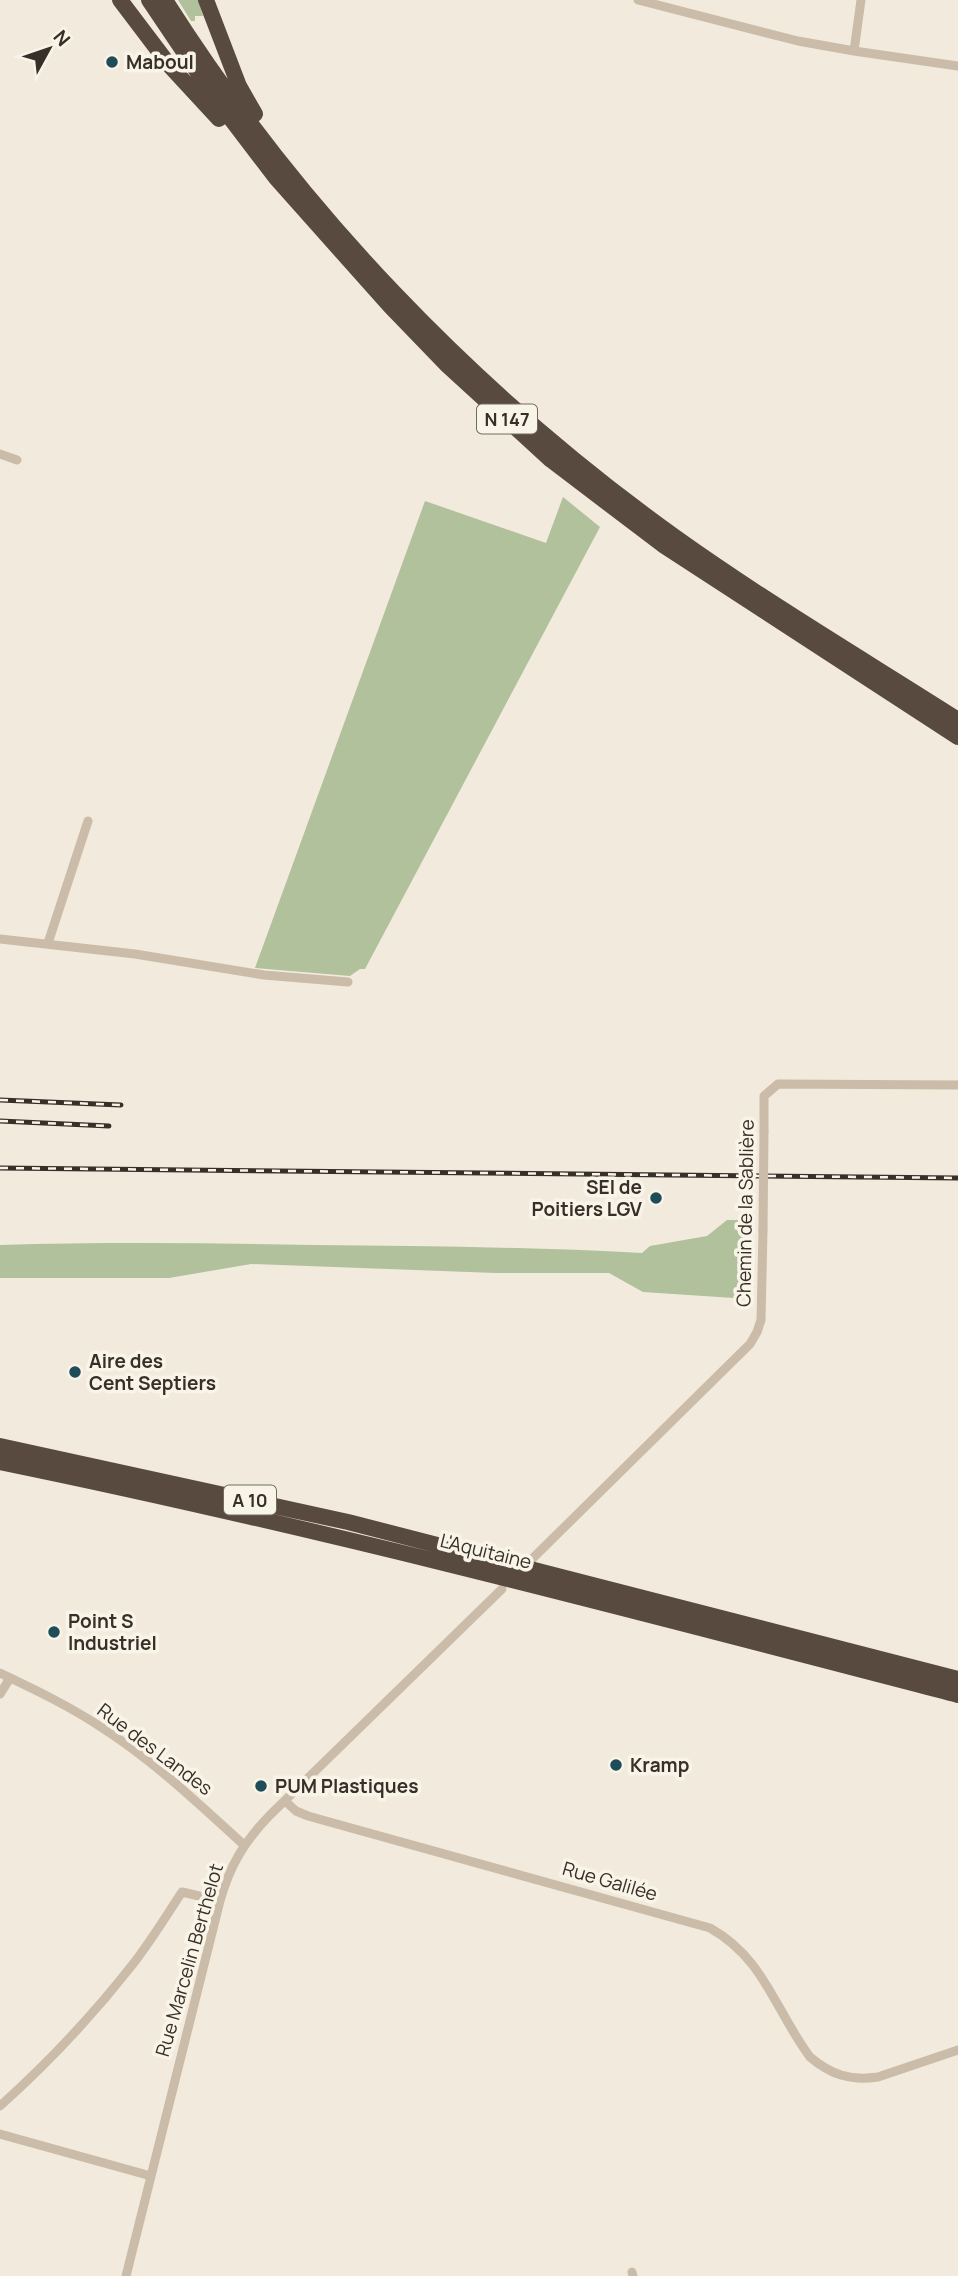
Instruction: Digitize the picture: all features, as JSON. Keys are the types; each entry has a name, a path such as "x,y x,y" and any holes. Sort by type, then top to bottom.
{"highway":[{"path":"120,0 170,65 267,174 276,178"},
{"name":"N 147","path":"149,0 215,98 276,178 408,326 551,460 683,559 958,737"},
{"name":"N 147","path":"166,0 224,88 304,192 432,332 514,409 633,506 706,558 958,720"},
{"name":"N 147","path":"206,0 239,86 256,115 303,181 304,192"},
{"name":"L'Aquitaine","path":"0,1446 348,1522 958,1679"},
{"name":"L'Aquitaine","path":"0,1462 244,1514 431,1559 958,1695"}],"street":[{"path":"638,0 798,41 958,65"},
{"path":"854,51 861,0"},
{"path":"0,454 18,460"},
{"path":"48,943 88,821"},
{"path":"0,939 135,954 264,975 348,982"},
{"name":"Chemin de la Sablière","path":"531,1560 750,1344 757,1332 761,1320 764,1097 778,1084 958,1085"},
{"name":"Rue Marcelin Berthelot","path":"127,2276 150,2176 231,1867 244,1845 285,1801 502,1589"},
{"name":"Rue des Landes","path":"0,1673 61,1703 120,1740 190,1795 244,1845"},
{"path":"0,1694 10,1678"},
{"name":"Rue Galilée","path":"285,1801 296,1811 308,1816 710,1928 725,1936 748,1958 810,2057 832,2073 845,2078 866,2079 908,2068 958,2050"},
{"path":"0,2106 76,2031 133,1963 183,1892 220,1901"},
{"path":"0,2134 150,2176"}],"green space":[{"path":"178,0 198,0 203,16 195,16 195,21 191,21"},
{"path":"563,497 600,527 365,969 360,969 350,976 255,968 425,501 546,543"},
{"path":"751,1213 749,1299 643,1292 609,1273 496,1273 251,1264 169,1278 0,1278 0,1245 117,1243 477,1247 642,1253 650,1246 707,1236 727,1220 741,1220"}],"railway":[{"path":"0,1100 121,1105"},
{"path":"0,1121 109,1126"},
{"path":"0,1168 958,1178"}],"place":[{"name":"Maboul","path":"112,62"},
{"name":"SEI de Poitiers LGV","path":"656,1198"},
{"name":"Aire des Cent Septiers","path":"75,1372"},
{"name":"Point S Industriel","path":"54,1632"},
{"name":"Kramp","path":"616,1765"},
{"name":"PUM Plastiques","path":"261,1786"}]}
